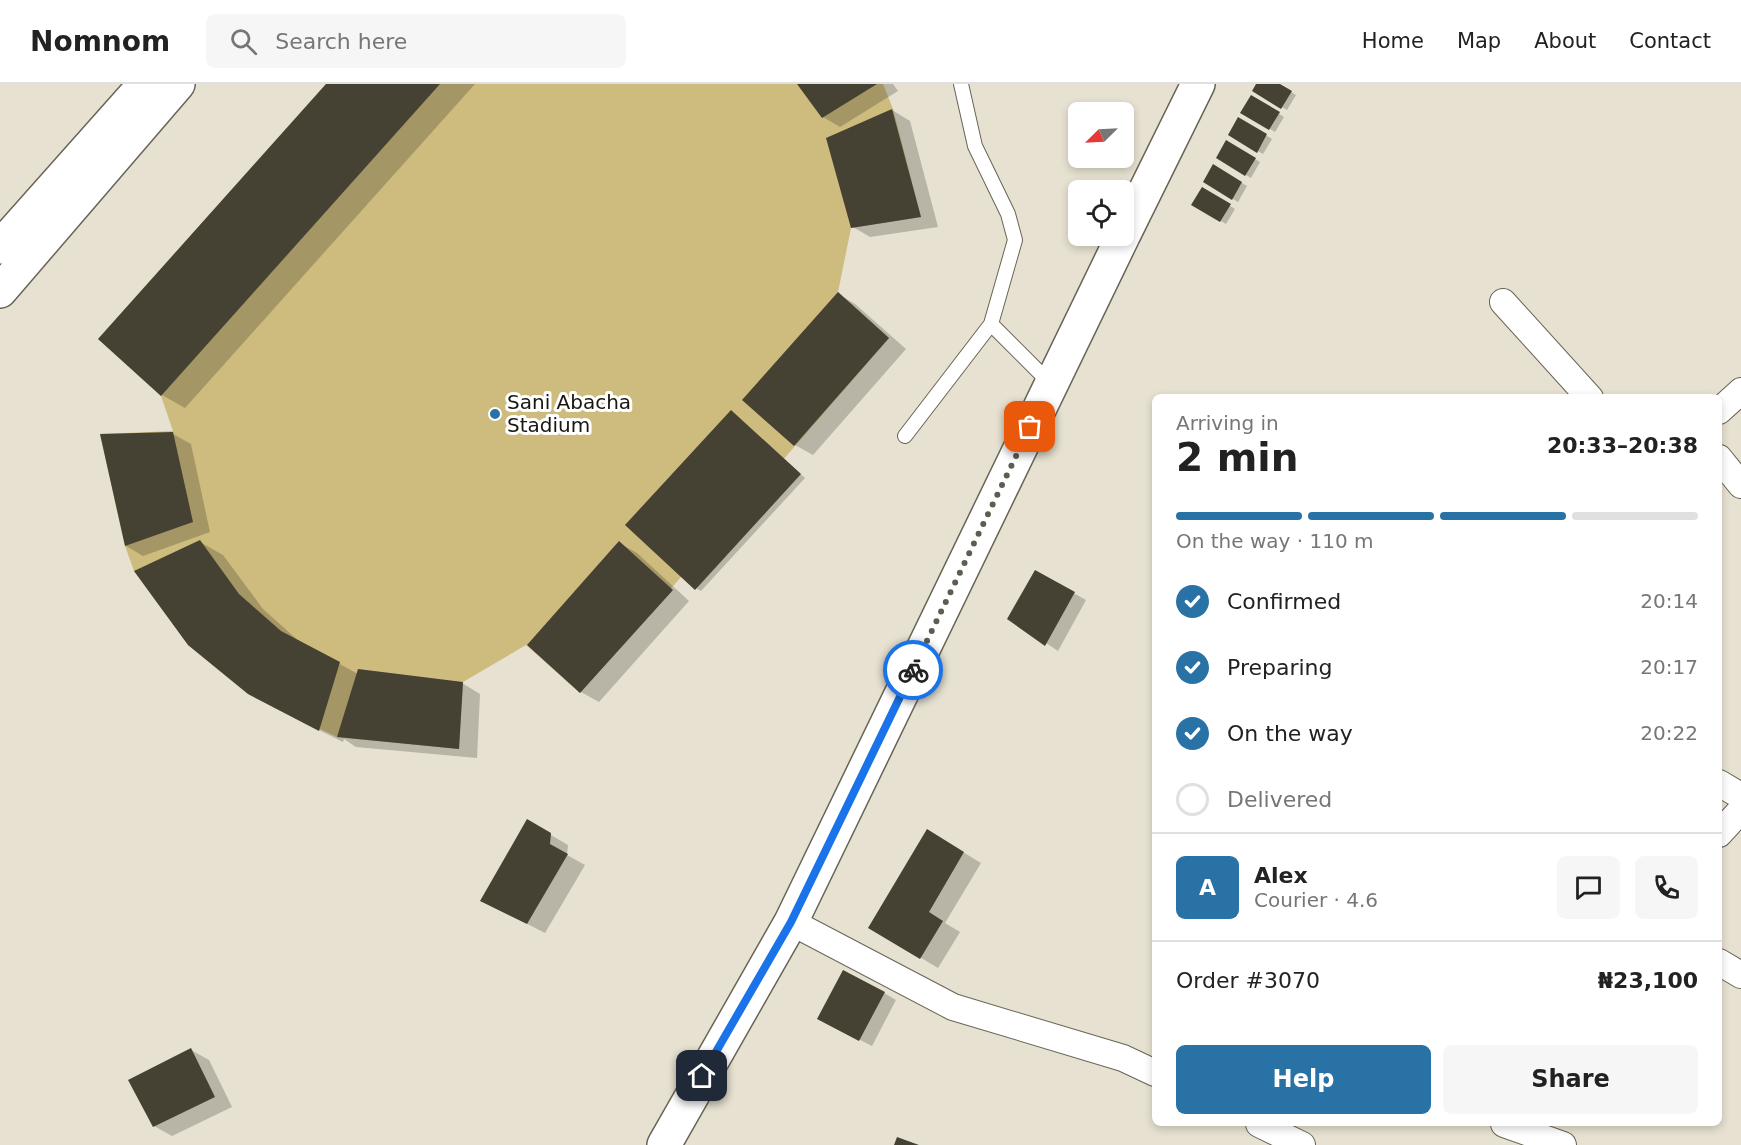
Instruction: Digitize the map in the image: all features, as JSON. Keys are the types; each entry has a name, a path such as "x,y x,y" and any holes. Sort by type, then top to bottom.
{"street":[{"path":"0,247 145,84"},
{"path":"0,291 178,84"},
{"path":"1134,213 1198,84"},
{"path":"664,1145 791,922 1118,246"},
{"path":"1503,302 1586,394"},
{"path":"1722,408 1741,391"},
{"path":"1722,462 1741,485"},
{"path":"1722,785 1741,796"},
{"path":"1722,831 1741,810"},
{"path":"791,922 953,1007 1123,1058 1152,1072"},
{"path":"1722,964 1741,975"},
{"path":"1265,1126 1293,1135"},
{"path":"1510,1126 1563,1145"}],"lane":[{"path":"905,436 991,324 1016,240 1008,214 975,146 961,84"},
{"path":"991,324 1051,384"}],"shaded area":[{"name":"Sani Abacha Stadium","path":"326,84 883,84 893,109 921,217 851,228 838,292 889,338 580,693 526,645 463,682 459,749 337,737 248,694 188,645 134,571 125,546 100,434 173,431 161,396 98,339"}],"building":[{"path":"326,84 440,84 161,396 98,339"},
{"path":"797,84 877,84 822,118"},
{"path":"1256,84 1280,84 1292,91 1281,109 1252,91"},
{"path":"1251,95 1280,112 1269,130 1240,113"},
{"path":"892,109 921,217 851,228 826,138"},
{"path":"1238,117 1267,134 1257,153 1228,135"},
{"path":"1226,140 1256,158 1245,176 1216,158"},
{"path":"1213,164 1242,182 1232,200 1203,182"},
{"path":"1202,187 1231,204 1220,222 1191,205"},
{"path":"838,292 889,338 794,446 742,400"},
{"path":"731,410 801,474 695,590 625,525"},
{"path":"173,432 193,522 125,546 100,434"},
{"path":"200,540 239,594 281,631 340,662 319,731 248,694 188,645 134,571"},
{"path":"619,541 673,590 580,693 527,645"},
{"path":"1035,570 1075,592 1045,646 1007,619"},
{"path":"358,669 463,682 459,749 337,737"},
{"path":"527,819 551,833 550,844 568,854 527,924 480,901"},
{"path":"927,829 964,852 929,912 943,921 920,959 868,928"},
{"path":"843,970 885,992 859,1041 817,1019"},
{"path":"191,1048 215,1097 153,1127 128,1080"},
{"path":"897,1137 919,1145 894,1145"}],"way so far":[{"path":"913,670 1030,427"}],"place":[{"name":"Sani Abacha Stadium","path":"495,414"}],"route":[{"path":"702,1076 791,922 913,670"}]}
